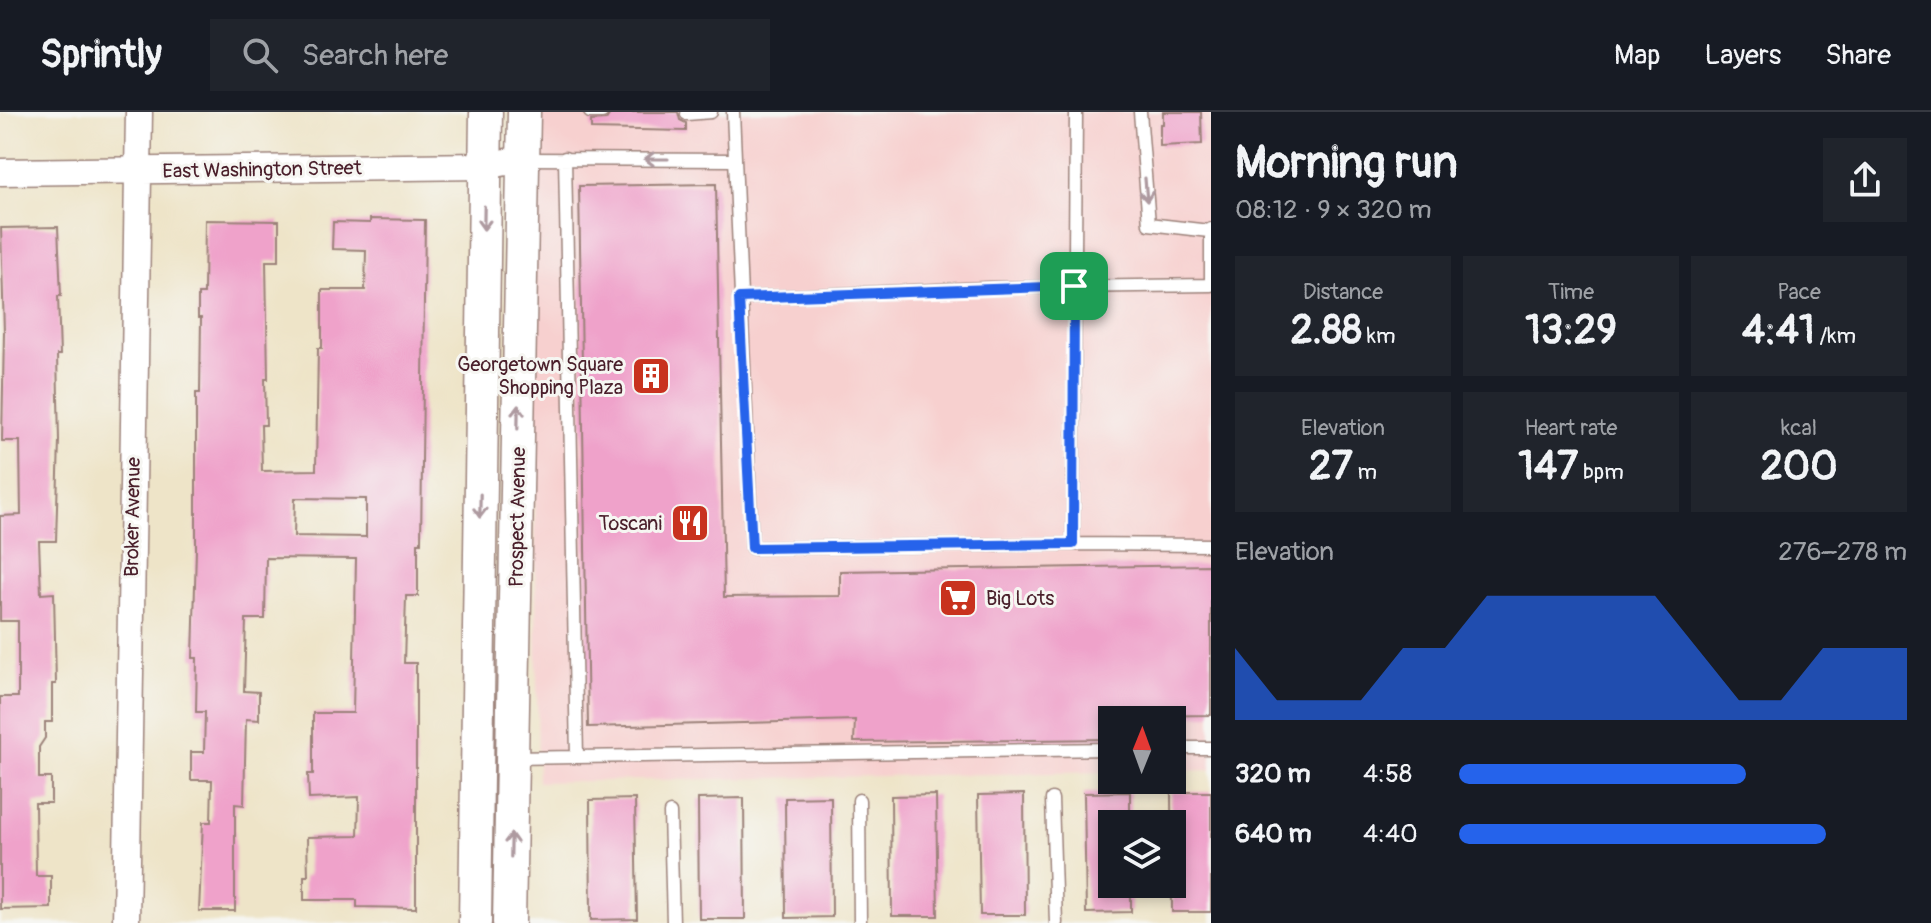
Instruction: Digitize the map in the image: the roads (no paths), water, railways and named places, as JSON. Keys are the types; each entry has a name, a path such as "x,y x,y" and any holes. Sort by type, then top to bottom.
{"street":[{"name":"Broker Avenue","path":"126,923 139,112"},
{"name":"Prospect Avenue","path":"475,923 486,112"},
{"name":"Prospect Avenue","path":"509,923 524,112"},
{"name":"East Washington Street","path":"0,172 484,166 523,159"}],"lane":[{"path":"590,112 602,112"},
{"path":"687,114 711,112"},
{"path":"733,112 752,548 1211,545"},
{"path":"1073,544 1076,112"},
{"path":"739,298 1074,286 1211,285 1210,230 1149,224 1140,112"},
{"path":"565,158 577,757"},
{"path":"523,159 734,160"},
{"path":"1186,748 1211,748"},
{"path":"512,758 1098,749"},
{"path":"1052,799 1056,923"},
{"path":"859,800 860,923"},
{"path":"670,813 673,923"}],"place":[{"name":"Georgetown Square Shopping Plaza","path":"651,376"},
{"name":"Toscani","path":"690,523"},
{"name":"Big Lots","path":"958,598"}]}
